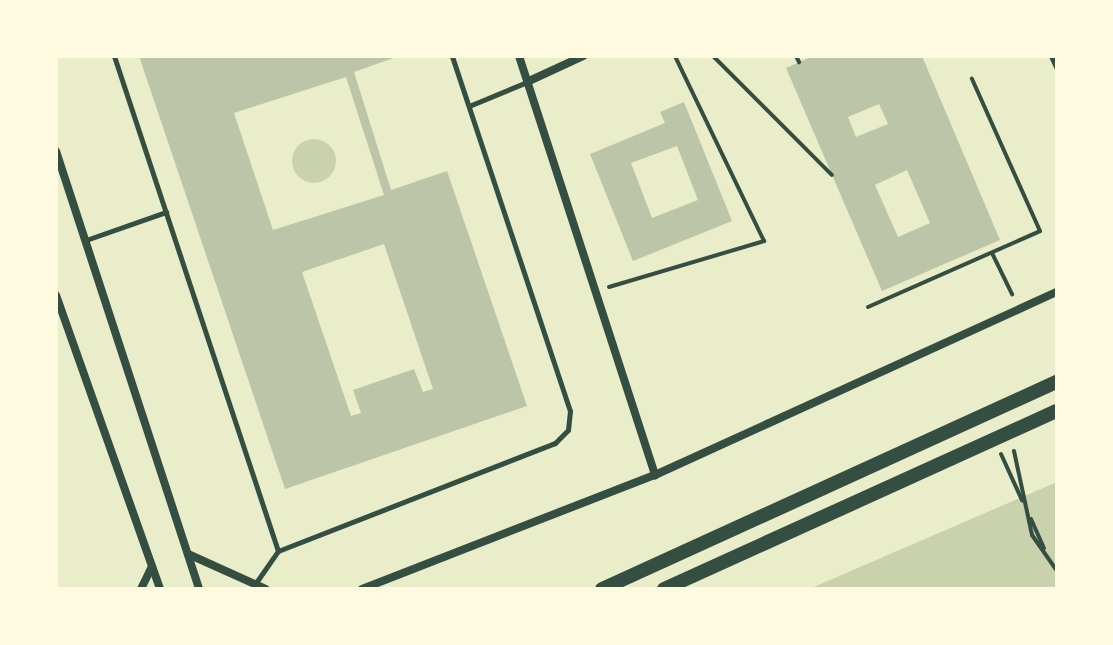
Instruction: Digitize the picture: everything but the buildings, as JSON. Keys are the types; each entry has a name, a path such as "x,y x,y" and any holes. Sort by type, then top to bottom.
{"main road":[{"path":"602,589 1057,382"},
{"path":"664,589 1057,411"}],"street":[{"path":"519,56 655,475"},
{"path":"529,81 583,56"},
{"path":"56,151 199,589"},
{"path":"362,589 655,475 1057,292"},
{"path":"56,295 160,589"},
{"path":"188,554 266,589"},
{"path":"141,589 152,566"}],"lane":[{"path":"114,56 278,551"},
{"path":"254,584 278,551 555,443 568,430 570,411 452,56"},
{"path":"1051,56 1057,69"},
{"path":"469,106 529,81"},
{"path":"85,240 166,212"}],"path":[{"path":"595,291 764,241 675,56"},
{"path":"713,56 832,175"},
{"path":"796,56 799,62"},
{"path":"868,307 1040,231 972,79"},
{"path":"992,253 1019,310"},
{"path":"1010,433 1032,535 1057,570"},
{"path":"995,440 1057,570"}],"green space":[{"path":"314,139 330,145 336,161 330,177 314,183 298,177 292,161 298,145"},
{"path":"1057,482 1057,589 809,589"}]}
